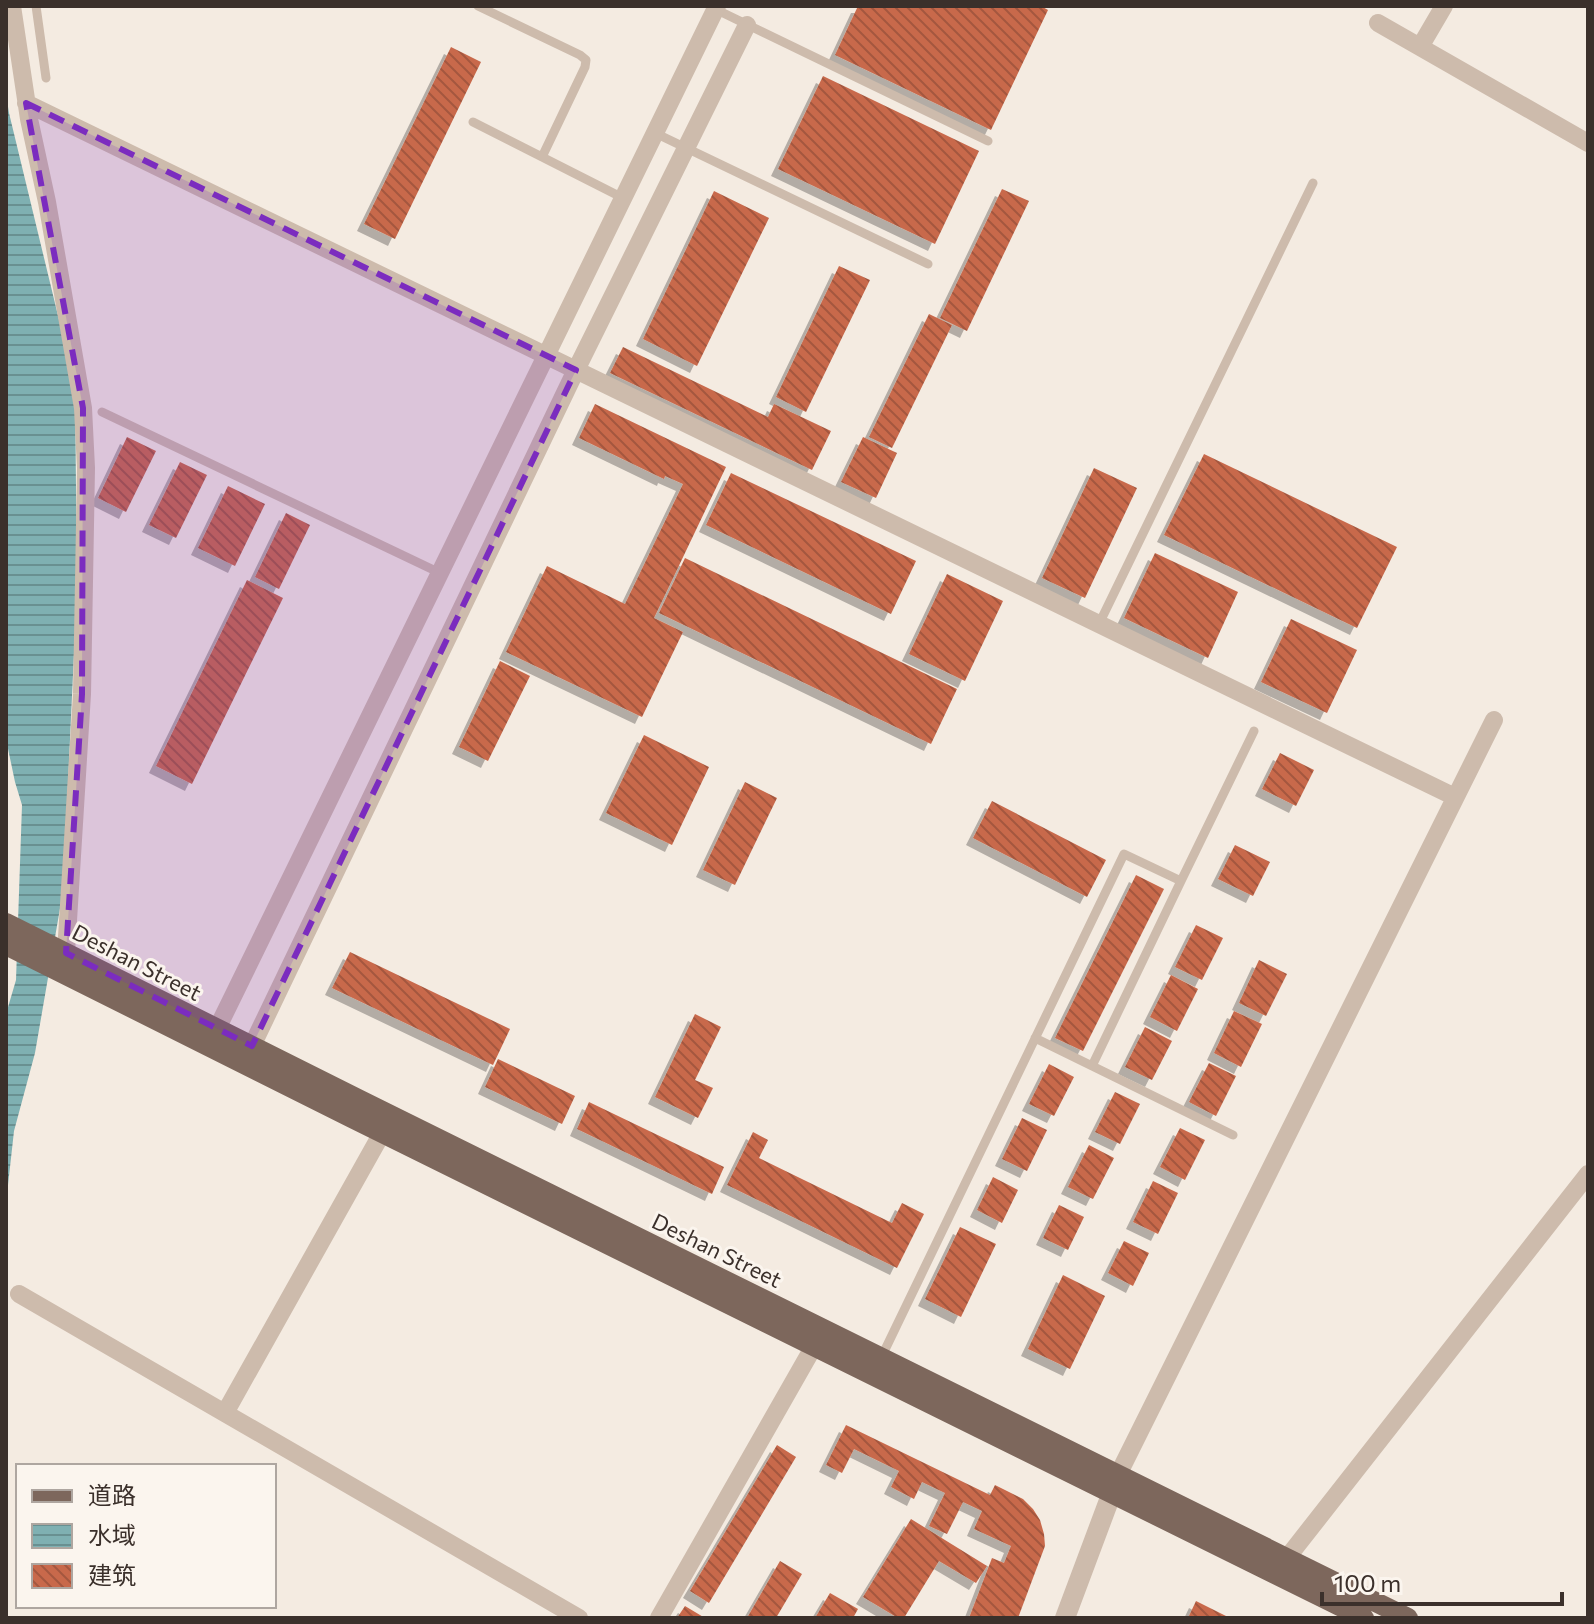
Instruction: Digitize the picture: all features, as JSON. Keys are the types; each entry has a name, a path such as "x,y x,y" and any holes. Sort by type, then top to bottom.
{"main road":[{"name":"Deshan Street","path":"6,923 881,1358 1360,1617"},
{"name":"Deshan Street","path":"6,945 814,1346 1115,1484 1287,1558 1408,1618"}],"street":[{"path":"12,6 26,103 47,202 84,423 82,694 66,953"},
{"path":"1420,47 1444,6"},
{"path":"217,1029 716,8"},
{"path":"1378,23 1588,143"},
{"path":"252,1046 576,370 747,25"},
{"path":"26,103 1455,797"},
{"path":"1065,1618 1115,1484 1494,720"},
{"path":"225,1413 382,1133"},
{"path":"1287,1558 1588,1174"},
{"path":"19,1294 579,1618"},
{"path":"659,1618 814,1346"}],"lane":[{"path":"36,6 46,78"},
{"path":"478,6 586,60 542,157"},
{"path":"716,8 988,141"},
{"path":"473,122 623,198"},
{"path":"655,133 928,264"},
{"path":"1099,624 1313,183"},
{"path":"102,412 440,573"},
{"path":"1092,1066 1254,731"},
{"path":"881,1358 1124,854 1181,881"},
{"path":"1035,1038 1233,1135"}],"highlighted area":[{"path":"26,103 576,370 252,1046 66,953 82,694 83,408"}],"water":[{"path":"6,94 75,386 77,588 63,891 35,1053 14,1131 6,1203 6,1014 16,980 22,805 6,739"}],"building":[{"path":"858,6 1041,6 1048,10 991,130 835,55"},
{"path":"451,47 481,62 395,239 364,224"},
{"path":"823,76 979,151 935,244 778,169"},
{"path":"1002,189 1029,201 967,331 940,318"},
{"path":"714,191 769,218 697,366 643,339"},
{"path":"839,266 870,280 806,412 776,397"},
{"path":"929,314 952,325 892,448 869,437"},
{"path":"623,347 768,417 774,404 831,431 812,470 610,373"},
{"path":"595,404 726,467 654,618 683,632 642,717 506,652 547,566 625,604 683,484 665,476 664,479 579,438"},
{"path":"127,437 156,451 126,512 98,498"},
{"path":"863,437 897,453 876,498 841,482"},
{"path":"1204,454 1397,547 1357,628 1164,535"},
{"path":"180,462 207,475 176,538 149,525"},
{"path":"1094,468 1137,488 1085,598 1042,578"},
{"path":"731,473 916,561 891,614 706,525"},
{"path":"228,486 265,504 235,566 198,548"},
{"path":"286,513 310,525 279,589 255,577"},
{"path":"1155,553 1238,592 1208,658 1124,618"},
{"path":"685,558 957,689 931,744 659,613"},
{"path":"947,574 1003,601 965,681 909,654"},
{"path":"247,580 283,598 192,784 156,766"},
{"path":"1291,619 1357,650 1327,713 1261,682"},
{"path":"500,661 530,676 488,761 459,747"},
{"path":"644,735 709,767 672,845 606,813"},
{"path":"1280,753 1314,770 1296,806 1262,789"},
{"path":"745,782 777,798 735,885 703,870"},
{"path":"992,801 1106,860 1087,897 973,838"},
{"path":"1235,845 1270,862 1253,896 1218,879"},
{"path":"1136,875 1164,889 1083,1051 1055,1038"},
{"path":"1196,925 1223,938 1202,980 1175,967"},
{"path":"350,952 510,1029 493,1065 332,988"},
{"path":"1259,960 1287,974 1266,1016 1239,1003"},
{"path":"1171,975 1198,989 1177,1031 1150,1017"},
{"path":"1234,1011 1262,1024 1241,1067 1214,1053"},
{"path":"695,1014 721,1027 695,1080 713,1088 698,1118 655,1097"},
{"path":"1145,1027 1172,1041 1152,1080 1125,1067"},
{"path":"498,1059 575,1096 562,1124 485,1087"},
{"path":"1209,1063 1236,1076 1216,1116 1189,1102"},
{"path":"1049,1064 1074,1077 1054,1116 1029,1104"},
{"path":"1115,1092 1140,1104 1120,1144 1095,1132"},
{"path":"589,1102 724,1167 712,1194 577,1129"},
{"path":"1022,1118 1047,1130 1027,1171 1002,1159"},
{"path":"1180,1128 1205,1140 1185,1180 1160,1167"},
{"path":"753,1132 768,1140 759,1158 892,1223 902,1203 924,1214 897,1268 727,1185"},
{"path":"1089,1145 1114,1158 1093,1199 1068,1187"},
{"path":"993,1177 1018,1190 1002,1223 977,1210"},
{"path":"1153,1181 1178,1193 1158,1234 1133,1222"},
{"path":"1059,1205 1084,1217 1068,1250 1043,1238"},
{"path":"960,1227 996,1244 961,1317 925,1299"},
{"path":"1124,1241 1149,1253 1133,1286 1108,1273"},
{"path":"1063,1275 1105,1296 1070,1369 1028,1349"},
{"path":"846,1425 990,1495 995,1485 1023,1499 1033,1509 1040,1520 1045,1546 1018,1618 969,1618 992,1558 1004,1563 1011,1546 974,1529 982,1511 963,1502 947,1534 929,1526 945,1493 922,1482 914,1499 891,1487 899,1471 854,1449 842,1473 826,1465"},
{"path":"777,1445 796,1457 709,1603 690,1591"},
{"path":"911,1519 987,1566 976,1583 939,1561 904,1618 898,1618 863,1597"},
{"path":"780,1561 802,1574 776,1618 747,1618"},
{"path":"830,1593 858,1609 853,1618 815,1618"},
{"path":"1196,1601 1230,1618 1188,1618"},
{"path":"685,1606 705,1618 677,1618"}]}
